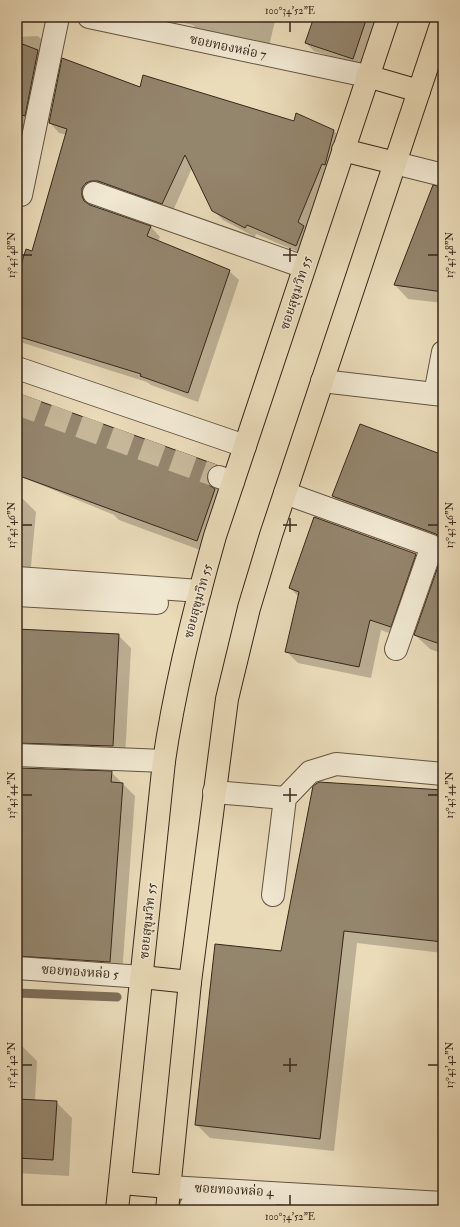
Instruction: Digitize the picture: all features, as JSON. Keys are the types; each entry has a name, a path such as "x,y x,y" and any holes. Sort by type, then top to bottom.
{"main road":[{"name":"ซอยสุขุมวิท 55","path":"117,1210 164,761 173,705 226,480 245,446 367,76 388,17"},
{"path":"167,1210 190,982 227,699 249,608 285,493 443,19"},
{"path":"367,76 419,91"},
{"path":"343,150 395,163"},
{"path":"142,977 190,982"},
{"path":"121,1183 169,1187"}],"street":[{"path":"21,195 58,17"},
{"name":"ซอยทองหล่อ 7","path":"89,17 367,76"},
{"path":"395,163 443,175"},
{"path":"94,193 304,267"},
{"path":"322,381 439,395 443,352"},
{"path":"17,368 245,446"},
{"path":"285,493 432,546 396,649"},
{"path":"17,578 198,599"},
{"path":"17,595 198,599"},
{"path":"17,755 164,761"},
{"path":"273,895 285,798 310,772 336,764 443,774"},
{"path":"214,792 285,798"},
{"name":"ซอยทองหล่อ 5","path":"17,968 142,977"},
{"name":"ซอยทองหล่อ 4","path":"169,1187 313,1202 443,1203"},
{"path":"191,1210 191,1206 267,1210"}],"building":[{"path":"314,17 367,17 353,59 305,43"},
{"path":"17,42 38,50 25,116 17,113"},
{"path":"62,58 140,87 143,75 294,121 296,113 334,130 325,165 322,164 298,222 304,226 296,246 247,225 245,228 212,211 185,155 162,204 98,181 86,183 82,188 82,196 84,201 90,205 151,226 147,236 230,270 188,393 140,376 141,374 17,336 17,277 26,249 32,251 67,129 49,123"},
{"path":"433,185 443,187 443,292 394,285"},
{"path":"17,393 217,465 211,467 207,473 209,485 215,489 197,541 17,475"},
{"path":"360,424 443,455 443,541 436,534 332,496"},
{"path":"314,517 416,554 391,627 370,620 359,667 285,652 299,592 289,588"},
{"path":"443,552 443,645 414,635"},
{"path":"17,629 119,634 113,746 17,743"},
{"path":"17,768 112,771 111,782 123,783 110,962 17,956"},
{"path":"319,782 443,790 443,942 344,931 320,1139 195,1125 215,944 281,951 313,786"},
{"path":"17,1099 57,1101 53,1160 17,1158"}],"waterway":[{"path":"17,993 117,997"}],"tunnel":[{"path":"17,404 219,477"}]}
